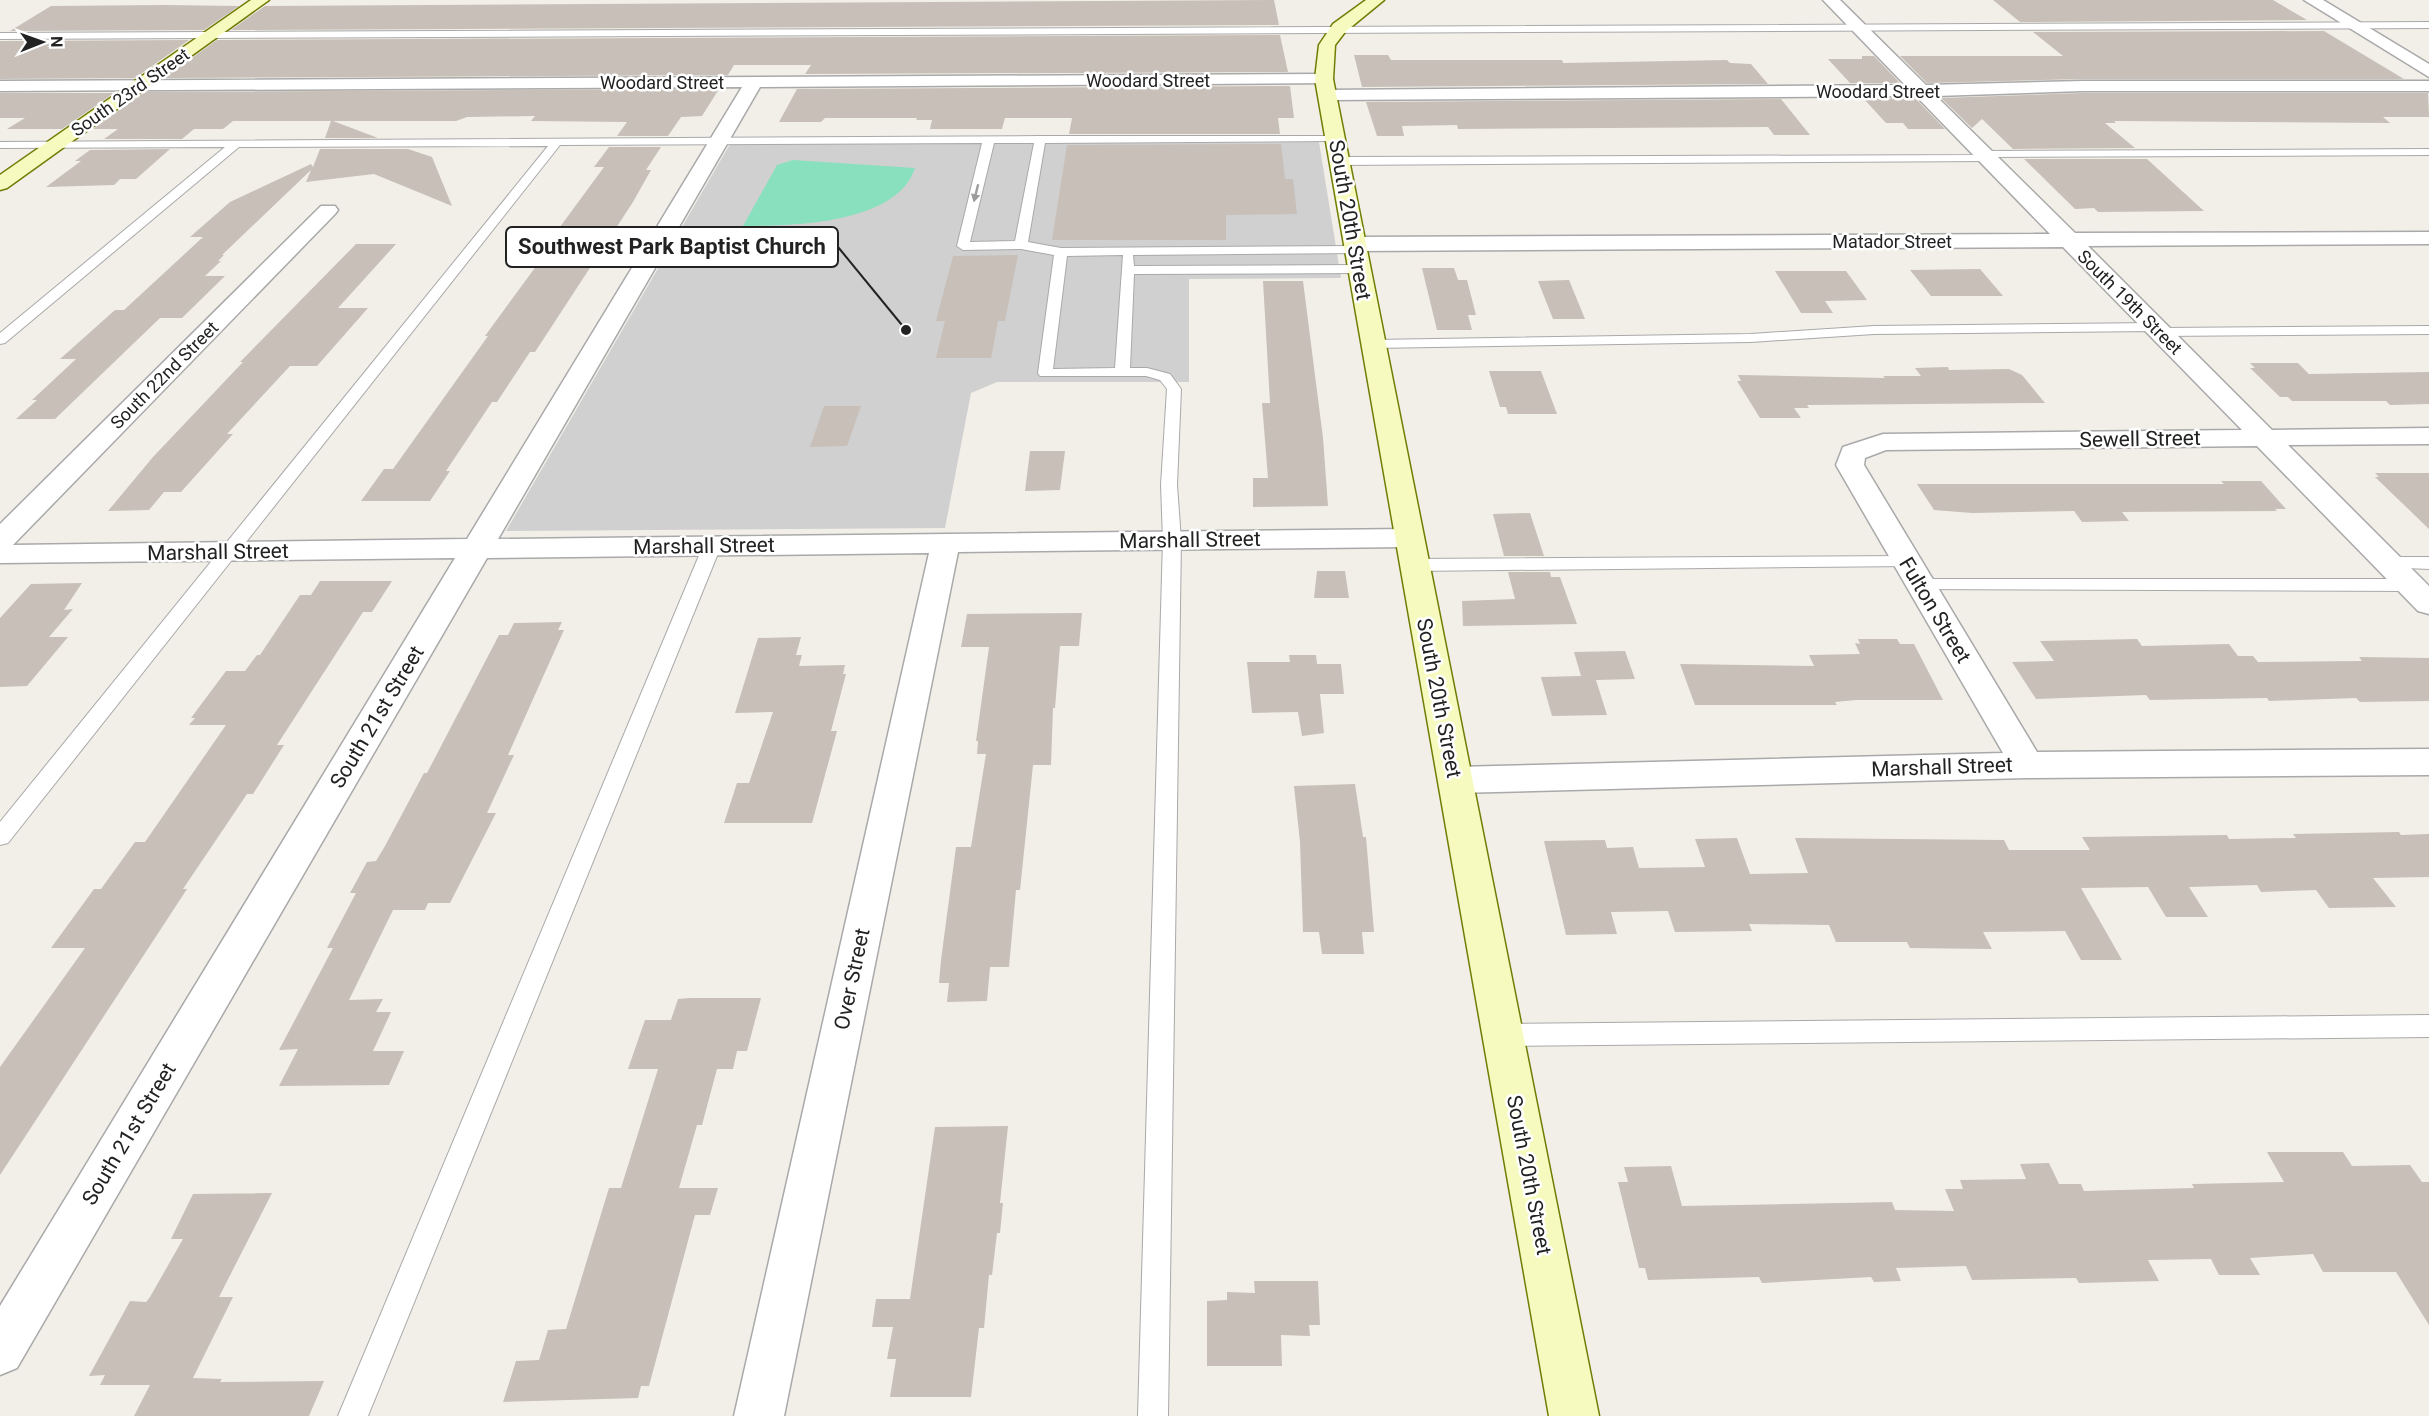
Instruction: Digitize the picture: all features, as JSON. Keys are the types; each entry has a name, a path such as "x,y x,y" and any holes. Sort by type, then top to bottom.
{"street":[{"name":"South 23rd Street","path":"0,184 261,0"},
{"name":"South 19th Street","path":"1831,0 2429,604"},
{"path":"2312,0 2429,72"},
{"path":"1338,30 1367,3"},
{"name":"South 20th Street","path":"1338,30 1327,45 1326,87 1410,551 1456,780 1574,1416"},
{"name":"Woodard Street","path":"0,86 754,82 1922,90 2082,86 2429,86"},
{"name":"South 21st Street","path":"0,1351 754,82"},
{"name":"South 22nd Street","path":"0,541 328,210"},
{"name":"Matador Street","path":"1356,254 2069,240 2429,238"},
{"name":"Sewell Street","path":"1852,453 1883,442 2429,436"},
{"name":"Fulton Street","path":"1852,453 1850,465 2027,765"},
{"name":"Marshall Street","path":"0,554 1172,540 1410,551"},
{"name":"Over Street","path":"759,1416 946,542"},
{"name":"Marshall Street","path":"1456,780 2027,765 2429,762"}],"lane":[{"path":"0,36 2429,25"},
{"path":"989,140 963,246 1021,245 1061,252 1356,254"},
{"path":"0,145 1040,140 1337,150 1987,156 2429,152"},
{"path":"1021,245 1040,140"},
{"path":"0,837 557,142"},
{"path":"0,340 236,144"},
{"path":"1122,372 1129,251"},
{"path":"1061,252 1045,373 1147,372 1165,377 1174,389 1169,485 1172,540 1153,1416"},
{"path":"1128,270 1356,254"},
{"path":"1372,344 1751,338 1874,330 2429,330"},
{"path":"353,1416 712,546"},
{"path":"1410,551 1914,573 2411,585"},
{"path":"2388,563 2429,563"},
{"path":"1503,1035 2429,1026"}],"shaded area":[{"path":"1319,142 1341,278 1189,279 1189,382 997,382 971,393 945,528 506,531 730,144"}],"green space":[{"path":"793,160 915,168 904,187 887,201 866,211 814,222 743,226 777,165"}],"building":[{"path":"1274,0 1279,25 231,30 265,6"},
{"path":"1993,0 2273,0 2307,20 2020,22"},
{"path":"51,6 239,6 204,30 10,31"},
{"path":"2324,31 2404,79 2082,79 1927,83 1900,56 2063,56 2033,32"},
{"path":"1280,35 1288,72 805,74 811,65 734,65 728,75 164,78 217,40"},
{"path":"189,40 135,78 0,79 0,41"},
{"path":"1354,55 1388,55 1391,60 1562,60 1563,63 1727,60 1730,63 1751,64 1768,84 1362,87"},
{"path":"1862,56 1874,56 1900,83 1850,83 1828,59 1862,59"},
{"path":"1290,86 1294,118 1278,118 1280,134 1069,134 1072,118 1005,118 1002,129 930,129 932,120 916,120 917,118 825,118 821,122 779,122 797,89"},
{"path":"719,89 702,116 681,117 668,136 617,136 627,122 531,121 535,116 467,117 456,121 333,121 378,138 325,138 331,121 233,121 223,129 194,129 182,139 104,139 118,129 93,129 144,92"},
{"path":"0,93 114,93 62,129 7,129 25,118 0,118"},
{"path":"2082,93 2428,93 2429,117 2383,117 2390,123 2114,121 2116,123 2105,123 2135,148 2013,149 1982,119 1972,128 1941,98"},
{"path":"1915,98 1945,129 1908,129 1903,123 1886,123 1864,99"},
{"path":"1781,99 1810,135 1774,135 1768,127 1458,129 1457,125 1402,126 1404,136 1377,136 1366,102"},
{"path":"1281,144 1285,179 1293,179 1297,214 1226,215 1226,240 1052,240 1067,145"},
{"path":"609,147 661,147 646,170 651,170 633,202 535,352 530,352 497,402 492,402 446,471 450,471 430,501 361,501 384,469 393,469 488,336 485,336 548,250 543,250 604,167 594,167"},
{"path":"170,149 136,179 120,179 114,185 46,187 81,161 75,161 90,150"},
{"path":"320,149 408,149 432,157 452,206 374,174 306,182 311,170 222,255 224,255 218,261 221,261 205,276 225,276 182,318 160,318 55,419 16,419 37,400 32,400 76,359 60,359 115,310 124,310 203,237 190,237 230,202 311,164 313,167"},
{"path":"2024,159 2147,159 2204,211 2098,212 2094,208 2075,209"},
{"path":"356,244 396,244 338,308 368,308 317,366 290,366 227,434 233,434 181,492 164,492 149,510 108,511 153,457 243,362 240,362"},
{"path":"1018,255 1005,321 998,321 991,358 936,358 945,321 936,321 953,256"},
{"path":"1422,268 1454,268 1458,280 1467,280 1476,315 1468,315 1472,330 1437,330"},
{"path":"1980,269 2003,296 1931,296 1910,270"},
{"path":"1775,271 1846,271 1867,300 1825,301 1833,313 1801,313"},
{"path":"1569,280 1585,319 1553,319 1538,281"},
{"path":"1263,281 1303,281 1323,438 1328,506 1253,507 1253,478 1268,478 1262,403 1270,403"},
{"path":"2250,363 2298,363 2309,374 2429,372 2429,404 2390,405 2386,401 2292,401 2288,397 2280,397 2250,368 2255,368"},
{"path":"1948,367 1949,370 2009,369 2022,375 2045,403 1807,405 1809,408 1794,408 1801,418 1760,418 1737,381 1741,381 1738,375 1885,378 1883,376 1921,376 1915,368"},
{"path":"1489,371 1541,371 1557,414 1508,414 1506,407 1500,407"},
{"path":"824,406 861,406 847,446 810,447"},
{"path":"1030,451 1065,451 1060,490 1025,491"},
{"path":"2375,473 2429,473 2429,529 2375,477 2379,477"},
{"path":"2221,481 2261,481 2286,509 2275,509 2277,511 2122,512 2129,521 2082,522 2074,511 1972,513 1934,510 1917,484 2224,484"},
{"path":"1530,513 1544,556 1504,556 1493,514"},
{"path":"1317,571 1345,571 1349,598 1314,598"},
{"path":"1508,572 1550,572 1551,577 1560,577 1577,624 1463,626 1462,601 1515,599"},
{"path":"320,581 392,581 372,612 363,612 277,745 284,745 253,794 247,794 183,889 187,889 0,1175 0,1067 85,948 51,948 94,889 101,889 135,842 145,842 226,725 189,725 195,718 191,718 226,671 245,671 257,655 260,655 300,595 311,595"},
{"path":"82,583 64,610 73,609 49,637 68,637 27,686 0,687 0,618 31,584"},
{"path":"1082,613 1079,646 1060,646 1055,708 1053,708 1051,765 1033,765 1020,890 1016,890 1009,967 990,967 987,1001 947,1002 949,983 939,983 956,847 971,847 986,754 977,754 978,741 976,741 989,647 961,647 967,614"},
{"path":"562,622 558,630 564,630 508,755 514,755 487,813 496,813 450,903 428,903 425,910 393,910 349,1000 383,999 376,1012 391,1012 373,1051 404,1051 389,1085 279,1086 298,1049 279,1050 333,948 327,948 356,893 350,893 367,862 376,861 385,846 424,773 427,773 499,635 508,635 514,623"},
{"path":"801,637 796,655 802,655 799,666 845,665 843,674 846,674 831,731 837,731 812,823 724,823 737,783 749,783 773,712 735,713 758,638"},
{"path":"1858,639 1897,639 1900,644 1914,644 1943,700 1856,700 1835,702 1837,705 1695,705 1680,664 1814,666 1809,655 1860,654 1855,643 1860,644"},
{"path":"2137,639 2142,646 2229,644 2238,656 2253,656 2258,662 2362,661 2359,657 2429,658 2429,701 2360,702 2356,698 2269,701 2267,698 2150,700 2146,695 2036,699 2012,662 2054,661 2040,641"},
{"path":"1625,651 1635,679 1596,680 1607,715 1552,716 1541,677 1581,676 1574,652"},
{"path":"1289,655 1316,655 1317,664 1341,664 1344,694 1320,694 1324,733 1302,736 1298,712 1252,713 1247,662 1290,662"},
{"path":"1355,784 1363,837 1366,837 1374,932 1362,932 1364,954 1322,954 1319,932 1303,932 1300,842 1294,786"},
{"path":"2399,832 2401,835 2429,834 2429,877 2373,878 2396,907 2329,908 2316,890 2261,892 2257,885 2189,887 2208,917 2166,917 2148,887 2081,888 2122,960 2081,960 2065,931 1983,932 1992,949 1910,948 1907,942 1836,942 1829,925 1749,924 1752,931 1675,932 1668,911 1611,912 1617,934 1566,935 1544,841 1605,840 1607,848 1633,847 1639,868 1705,867 1695,839 1737,838 1750,874 1808,873 1795,838 2004,840 2009,850 2090,850 2082,837 2227,835 2229,839 2296,838 2293,834"},
{"path":"761,998 747,1051 737,1051 733,1069 717,1069 702,1125 697,1125 679,1188 718,1188 710,1215 695,1215 649,1386 641,1386 638,1398 503,1402 516,1361 539,1360 548,1330 566,1329 609,1188 621,1188 658,1069 628,1069 645,1020 671,1020 678,999"},
{"path":"1008,1126 1000,1203 1003,1203 1000,1233 997,1233 992,1275 989,1275 984,1328 979,1328 971,1397 890,1397 896,1359 887,1359 893,1327 872,1327 876,1299 910,1299 935,1127"},
{"path":"2267,1152 2343,1152 2352,1166 2410,1165 2422,1182 2429,1182 2429,1325 2396,1272 2323,1272 2313,1254 2250,1258 2260,1275 2219,1275 2211,1259 2148,1260 2159,1281 2079,1283 2076,1278 1972,1280 1966,1266 1896,1268 1901,1281 1874,1282 1871,1277 1762,1283 1759,1277 1648,1280 1645,1268 1639,1268 1618,1182 1628,1182 1624,1167 1671,1166 1682,1206 1892,1202 1895,1210 1954,1211 1945,1189 1963,1189 1960,1180 2026,1179 2020,1164 2049,1163 2059,1184 2081,1184 2084,1191 2194,1188 2192,1184 2284,1182"},
{"path":"272,1193 219,1297 233,1297 193,1378 222,1379 220,1382 324,1381 309,1416 134,1416 150,1385 100,1385 105,1375 89,1376 130,1301 146,1302 150,1297 183,1239 171,1239 193,1194"},
{"path":"1254,1281 1318,1281 1320,1325 1309,1325 1310,1336 1281,1335 1282,1366 1207,1366 1207,1301 1227,1300 1227,1292 1255,1293"}],"place":[{"name":"Southwest Park Baptist Church","path":"906,330"}]}
